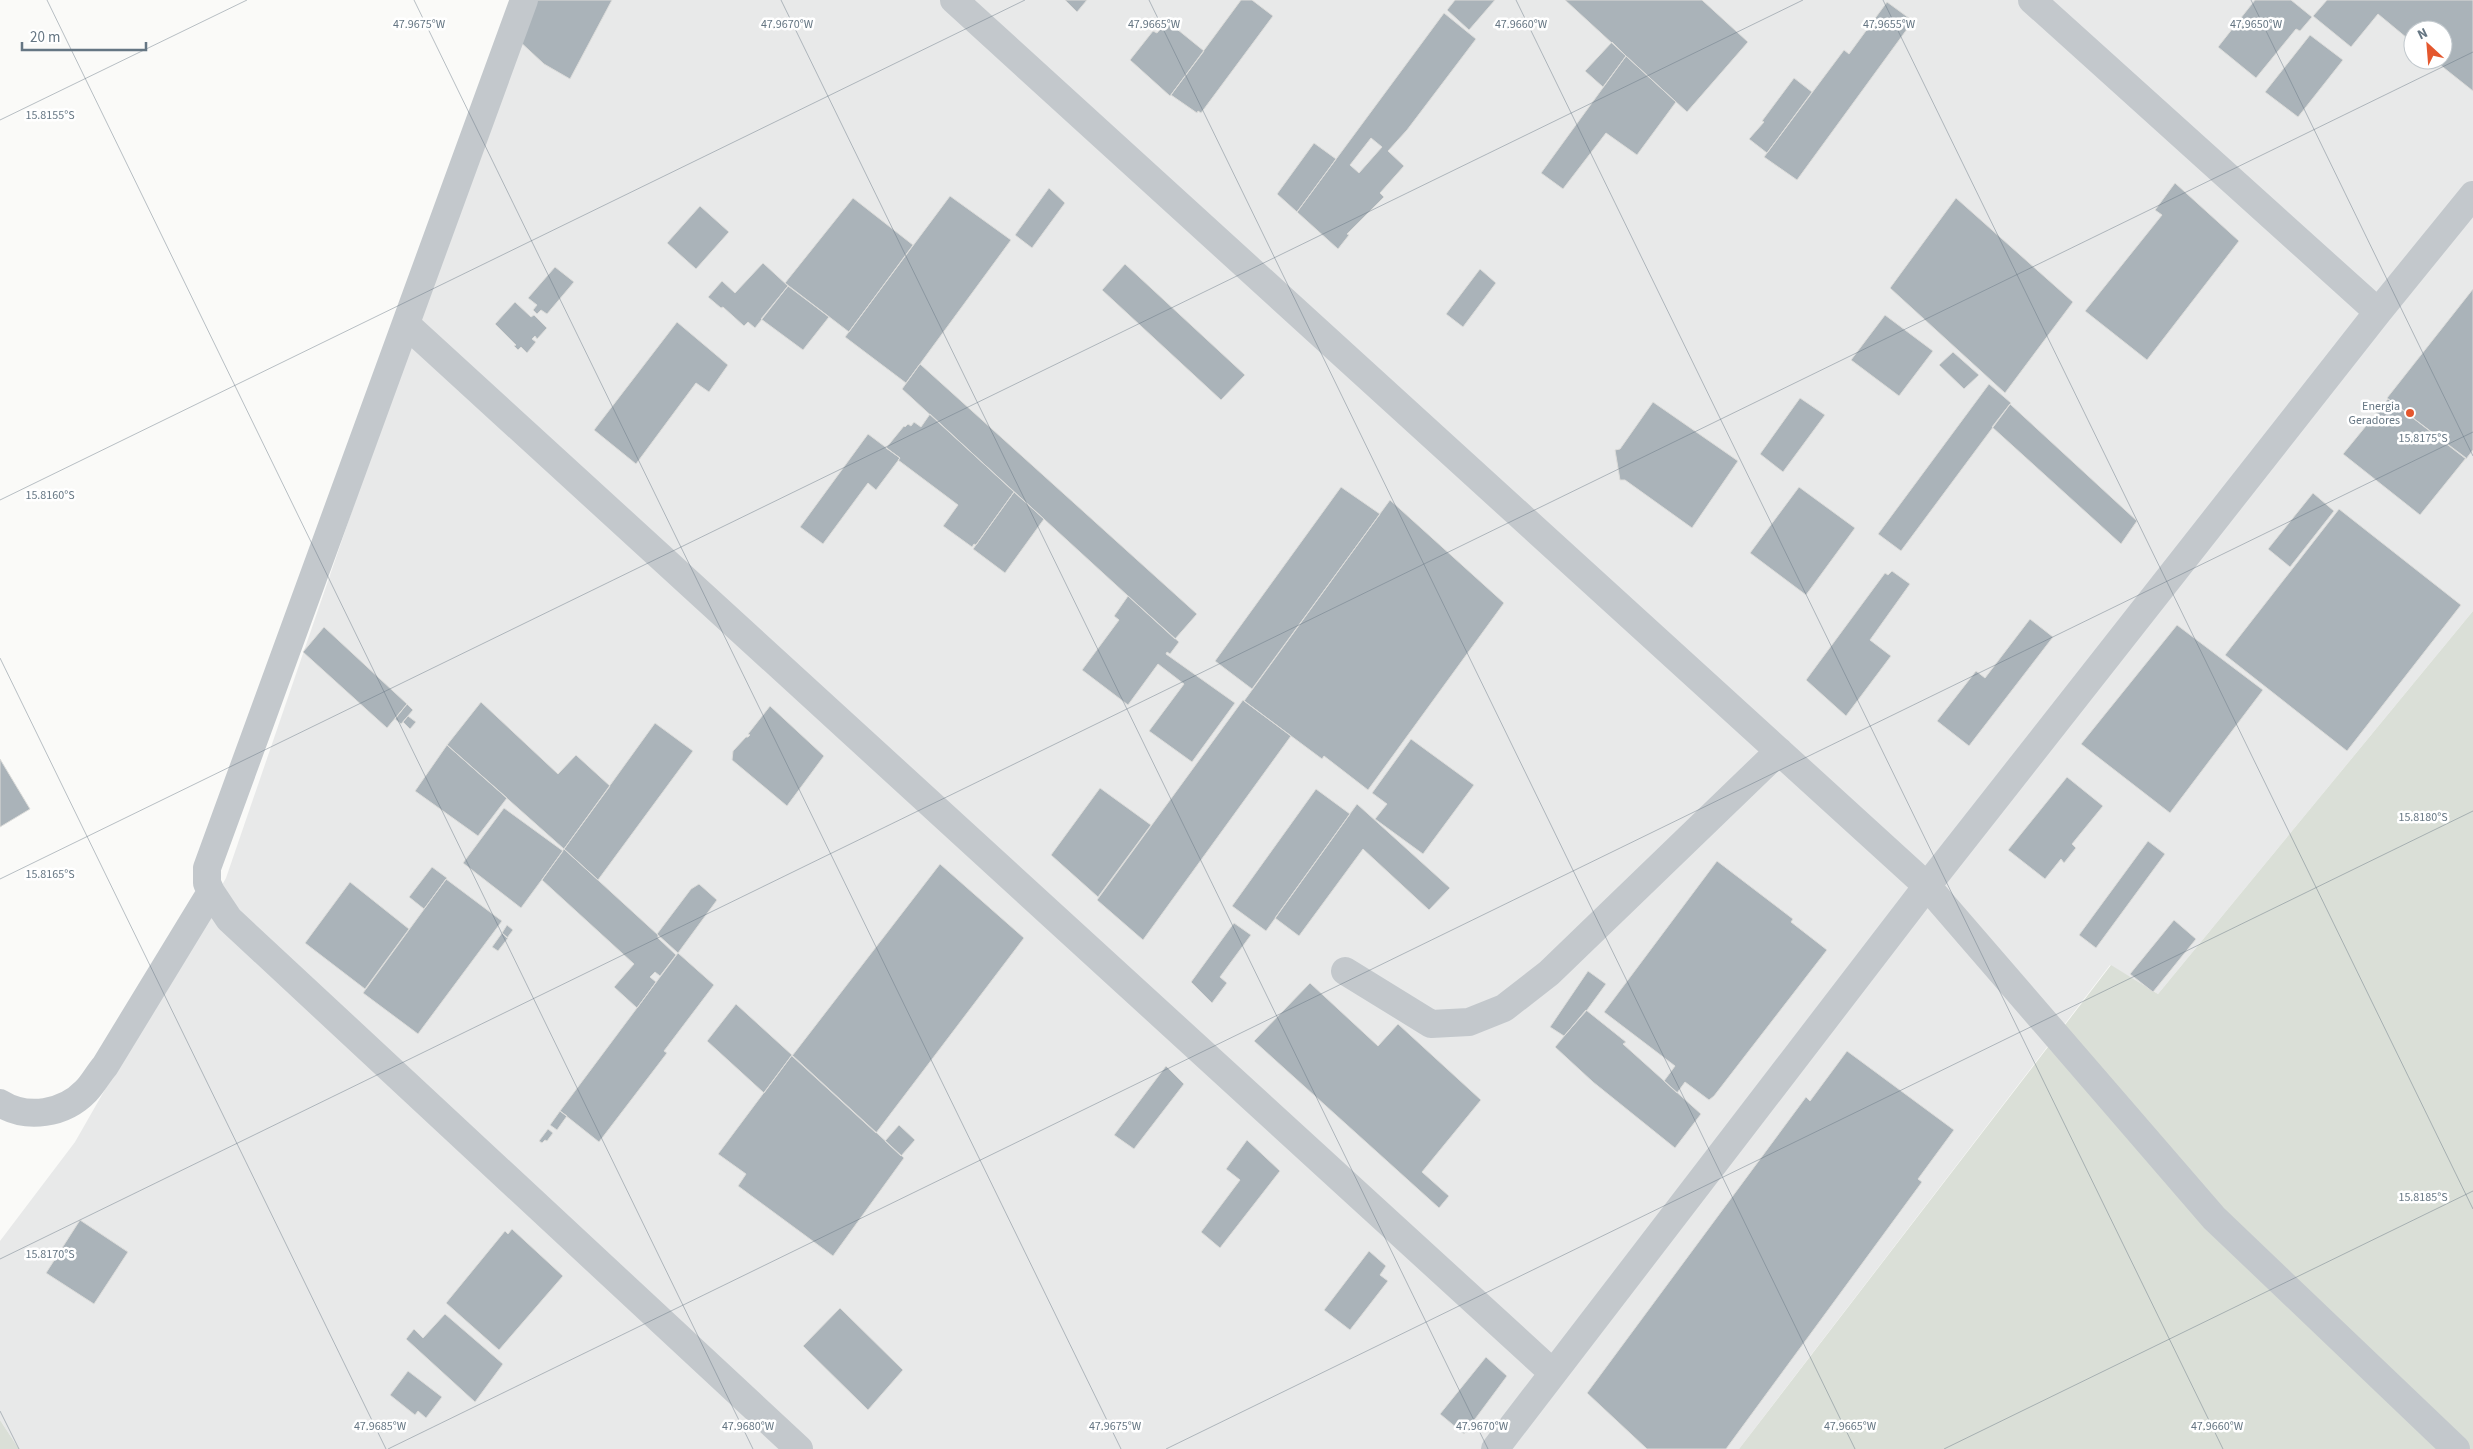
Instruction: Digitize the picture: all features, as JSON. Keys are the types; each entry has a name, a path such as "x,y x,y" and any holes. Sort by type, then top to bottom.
{"lane":[{"path":"524,0 407,325 207,868 208,883 211,892 229,919 799,1449"},
{"path":"954,0 1927,886 2214,1218 2456,1449"},
{"path":"2032,0 2378,312"},
{"path":"1495,1449 1927,886 2378,312 2473,195"},
{"path":"407,325 1553,1373"},
{"path":"1345,971 1431,1024 1469,1022 1504,1008 1549,973 1780,751"},
{"path":"0,1103 23,1112 40,1113 55,1110 85,1092 105,1066 211,892"}],"shaded area":[{"path":"535,0 2473,0 2473,611 2158,994 2110,965 1739,1449 19,1449 0,1420 0,1241 75,1142 226,878 514,39"},
{"path":"2473,611 2473,1449 1739,1449 2111,965 2158,994"},
{"path":"0,1420 19,1449 0,1449"}],"building":[{"path":"537,0 612,0 570,79 544,64 516,38"},
{"path":"1065,0 1087,0 1077,12"},
{"path":"1241,0 1252,0 1273,16 1201,113 1198,111 1197,113 1171,95"},
{"path":"1455,0 1495,0 1469,30 1447,10"},
{"path":"1565,0 1702,0 1748,42 1687,112"},
{"path":"2255,0 2291,0 2312,17 2300,31 2296,29 2256,78 2218,47"},
{"path":"2327,0 2473,0 2473,91 2447,70 2453,70 2453,20 2403,20 2403,35 2378,14 2351,47 2313,16"},
{"path":"1887,2 1913,21 1797,180 1764,157 1844,50 1849,54"},
{"path":"1444,13 1476,39 1407,130 1388,151 1404,166 1380,193 1384,197 1347,234 1349,235 1338,249 1297,212","holes":["1371,138 1382,147 1359,173 1350,165"]},
{"path":"1167,21 1204,51 1170,96 1130,60 1153,31 1157,33"},
{"path":"2310,35 2343,60 2298,117 2265,92"},
{"path":"1612,42 1626,56 1603,87 1585,71"},
{"path":"1626,56 1676,102 1637,155 1606,133 1563,189 1541,173"},
{"path":"1794,78 1812,92 1767,153 1749,139 1764,122 1762,121"},
{"path":"1314,143 1336,159 1297,212 1277,194"},
{"path":"2175,183 2239,241 2147,360 2085,311 2162,215 2155,210"},
{"path":"1049,188 1065,203 1032,248 1015,235"},
{"path":"950,196 1011,240 906,383 845,337"},
{"path":"853,198 913,245 849,332 785,283"},
{"path":"1956,198 2073,302 2005,393 1890,288"},
{"path":"700,206 729,232 696,269 667,243"},
{"path":"763,263 788,286 755,328 748,322 744,326 723,307 721,308 708,297 722,281 735,293"},
{"path":"1125,264 1245,375 1221,400 1102,290"},
{"path":"555,267 574,282 547,314 541,310 537,314 533,310 537,305 528,298"},
{"path":"1480,269 1496,283 1463,327 1446,314"},
{"path":"788,286 829,317 803,350 761,319"},
{"path":"2473,289 2473,450 2466,459 2387,398"},
{"path":"515,302 531,317 534,315 547,328 537,339 535,336 532,339 536,342 527,353 521,347 518,350 514,346 516,345 495,324"},
{"path":"1885,315 1933,351 1899,396 1851,360"},
{"path":"677,322 728,365 709,392 696,383 636,464 594,430"},
{"path":"1953,352 1979,375 1964,389 1939,365"},
{"path":"920,364 1197,614 1175,639 902,389"},
{"path":"1989,384 2011,403 1901,551 1878,534"},
{"path":"1800,398 1825,415 1783,472 1760,454"},
{"path":"2388,399 2466,458 2420,515 2343,454"},
{"path":"1653,402 1738,461 1692,528 1625,480 1620,480 1615,450 1620,449"},
{"path":"2010,404 2137,521 2121,544 1992,427"},
{"path":"930,414 1014,492 976,545 974,544 972,547 943,526 958,505 898,460 900,458 886,448 904,426 908,424 911,426 914,422 921,427"},
{"path":"868,434 900,458 876,490 868,483 823,544 800,527"},
{"path":"1341,487 1380,514 1252,689 1215,661"},
{"path":"1799,487 1855,528 1806,595 1750,553"},
{"path":"1014,492 1044,519 1005,573 973,549"},
{"path":"2313,493 2334,511 2290,567 2268,549"},
{"path":"1390,500 1504,603 1368,790 1324,756 1322,759 1244,701"},
{"path":"2339,509 2461,605 2347,751 2225,655"},
{"path":"1892,571 1910,584 1870,640 1891,656 1846,716 1806,680 1885,573 1888,575"},
{"path":"1128,596 1179,642 1170,654 1167,652 1166,654 1235,703 1192,762 1149,731 1184,684 1158,664 1128,705 1082,670 1119,620 1114,616"},
{"path":"2030,619 2053,637 1969,746 1937,721 1976,671 1985,678"},
{"path":"2177,625 2263,690 2170,813 2081,744"},
{"path":"324,627 407,704 387,728 303,652"},
{"path":"1243,700 1291,736 1143,940 1097,900"},
{"path":"481,702 558,774 576,755 610,786 564,849 447,745"},
{"path":"407,704 413,710 401,724 395,719"},
{"path":"770,706 824,756 787,806 732,760 733,751 750,735 748,734"},
{"path":"408,716 416,722 410,729 403,722"},
{"path":"655,723 693,751 598,880 564,849"},
{"path":"1411,739 1474,785 1423,854 1375,819 1387,804 1372,793"},
{"path":"447,745 507,798 478,836 415,791"},
{"path":"0,759 30,809 0,827"},
{"path":"2067,777 2103,806 2072,844 2076,848 2064,863 2061,859 2045,879 2008,850"},
{"path":"1100,788 1151,825 1098,897 1051,855"},
{"path":"1316,789 1350,814 1266,931 1232,906"},
{"path":"1357,804 1450,888 1429,910 1363,849 1299,936 1275,918"},
{"path":"504,808 563,851 521,908 463,863"},
{"path":"2148,841 2165,854 2096,948 2079,935"},
{"path":"564,849 658,935 658,938 676,955 660,976 655,972 650,977 656,982 637,1008 614,987 634,964 542,880"},
{"path":"1717,861 1793,919 1791,922 1827,950 1709,1100 1685,1082 1677,1093 1664,1081 1675,1066 1604,1012"},
{"path":"940,864 1024,938 876,1133 792,1056"},
{"path":"432,867 447,878 424,909 409,897"},
{"path":"446,879 502,921 418,1034 363,993"},
{"path":"350,882 409,929 365,989 305,943"},
{"path":"699,884 717,900 678,953 657,934 691,889"},
{"path":"2174,920 2196,939 2153,992 2130,974"},
{"path":"1234,923 1251,935 1220,977 1227,983 1212,1003 1191,982"},
{"path":"507,925 513,930 507,938 502,933"},
{"path":"502,933 508,938 498,951 492,947"},
{"path":"678,953 714,985 664,1051 667,1053 599,1142 560,1111"},
{"path":"1588,971 1606,984 1587,1010 1564,1036 1550,1027"},
{"path":"1310,983 1378,1046 1398,1024 1481,1100 1422,1172 1449,1196 1439,1208 1254,1041"},
{"path":"736,1004 792,1055 764,1093 707,1041"},
{"path":"1586,1010 1626,1042 1623,1044 1701,1114 1675,1148 1593,1082 1555,1047"},
{"path":"1847,1051 1954,1130 1918,1179 1922,1182 1726,1449 1647,1449 1587,1393 1806,1097 1810,1101"},
{"path":"792,1055 904,1158 833,1256 738,1186 746,1174 718,1154"},
{"path":"1166,1066 1184,1084 1134,1149 1114,1135"},
{"path":"560,1111 567,1116 557,1130 550,1125"},
{"path":"899,1125 915,1140 901,1156 885,1141"},
{"path":"548,1129 553,1133 547,1141 545,1140 542,1143 539,1141"},
{"path":"1247,1140 1280,1171 1220,1248 1201,1232 1240,1180 1226,1169"},
{"path":"80,1220 128,1252 94,1304 46,1273"},
{"path":"512,1229 563,1276 499,1350 446,1303 505,1231 508,1234"},
{"path":"1369,1251 1386,1266 1380,1275 1388,1281 1350,1330 1324,1310"},
{"path":"840,1308 903,1370 868,1410 803,1346"},
{"path":"445,1314 503,1364 475,1402 406,1339 414,1329 423,1338"},
{"path":"1486,1357 1507,1376 1464,1434 1440,1414"},
{"path":"408,1371 442,1397 426,1418 418,1411 415,1415 390,1395"}],"place":[{"name":"Energia Geradores","path":"2410,413"}]}
